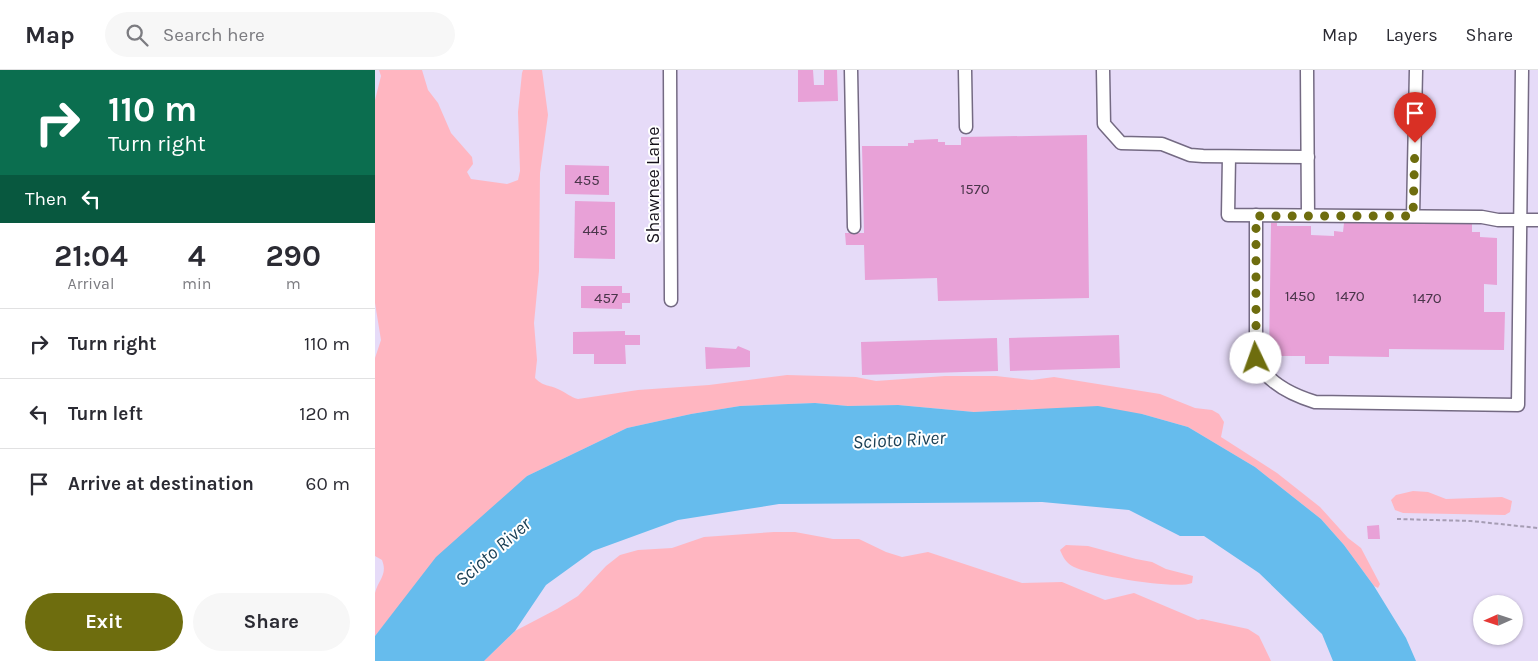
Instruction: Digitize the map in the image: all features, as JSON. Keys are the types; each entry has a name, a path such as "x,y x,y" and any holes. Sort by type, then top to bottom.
{"street":[{"name":"Shawnee Lane","path":"670,70 671,300"},
{"path":"851,70 854,227"},
{"path":"965,70 966,127"},
{"path":"1103,70 1104,124 1121,143 1162,144 1190,155 1308,157"},
{"path":"1307,70 1308,215"},
{"path":"1413,216 1415,70"},
{"path":"1256,216 1255,347 1259,366 1283,389 1315,402 1517,405 1523,70"},
{"path":"1229,157 1228,215 1481,217 1538,220"}],"path":[{"path":"1397,519 1471,521 1538,528"}],"shaded area":[{"path":"379,70 422,70 428,90 438,103 451,133 472,157 473,164 467,172 471,179 507,184 518,180 520,171 518,112 522,73 523,70 542,70 548,115 540,173 539,271 534,323 537,360 535,378 544,385 556,388 578,399 638,390 709,385 787,375 856,377 876,381 945,376 996,376 1032,380 1054,377 1160,394 1195,408 1212,410 1219,414 1224,422 1221,437 1277,473 1320,507 1348,538 1361,548 1380,584 1378,588 1374,586 1344,545 1321,519 1255,467 1188,427 1142,414 1033,409 974,412 898,405 848,406 815,403 740,406 691,414 627,428 527,476 400,605 375,636 375,593 384,570 382,560 375,556 375,358 381,340 375,303 375,100 381,76"},
{"path":"1413,491 1428,492 1446,499 1502,497 1512,501 1510,512 1505,515 1403,513 1395,510 1391,500 1396,495"},
{"path":"795,532 833,539 859,539 886,552 902,557 928,552 1022,583 1062,582 1105,600 1134,593 1198,620 1202,619 1248,629 1259,636 1271,661 484,661 515,631 578,596 606,566 620,555 638,550 672,548 704,537"},
{"path":"1066,545 1088,546 1152,562 1166,569 1193,576 1192,583 1169,585 1152,583 1083,570 1074,567 1065,560 1060,550"}],"water":[{"name":"Scioto River","path":"815,403 848,406 898,405 974,412 1098,406 1142,414 1188,427 1255,467 1321,519 1344,545 1374,586 1406,638 1416,661 1333,661 1322,634 1259,573 1204,536 1180,536 1129,510 1042,502 779,504 678,520 593,551 546,585 515,631 484,661 375,661 375,636 436,557 527,476 627,428 691,414 740,406"}],"building":[{"path":"798,70 813,70 814,85 824,85 824,70 837,70 838,101 798,102"},
{"path":"1087,135 1089,298 938,301 937,278 865,280 864,245 846,245 845,233 864,233 862,146 908,146 908,143 914,143 914,140 938,139 938,142 945,142 945,145 961,145 961,137"},
{"path":"565,165 609,166 609,195 565,194"},
{"path":"575,201 615,202 615,259 574,258"},
{"path":"1271,223 1277,223 1277,226 1311,226 1311,235 1334,236 1334,231 1343,232 1344,223 1472,224 1472,232 1480,232 1480,237 1497,238 1497,285 1484,284 1484,312 1505,312 1504,350 1389,349 1389,357 1329,356 1329,364 1305,364 1305,356 1269,356"},
{"path":"581,286 622,286 622,293 630,293 630,303 622,303 622,309 581,308"},
{"path":"625,331 625,335 640,335 640,345 625,345 626,364 594,364 594,354 573,354 573,332"},
{"path":"1119,335 1120,368 1010,371 1009,338"},
{"path":"997,338 998,371 862,375 861,342"},
{"path":"738,346 750,351 750,367 706,369 705,347 736,349"},
{"path":"1379,525 1380,539 1368,539 1367,526"}],"route":[{"path":"1256,358 1256,216 1413,216 1415,143"}]}
